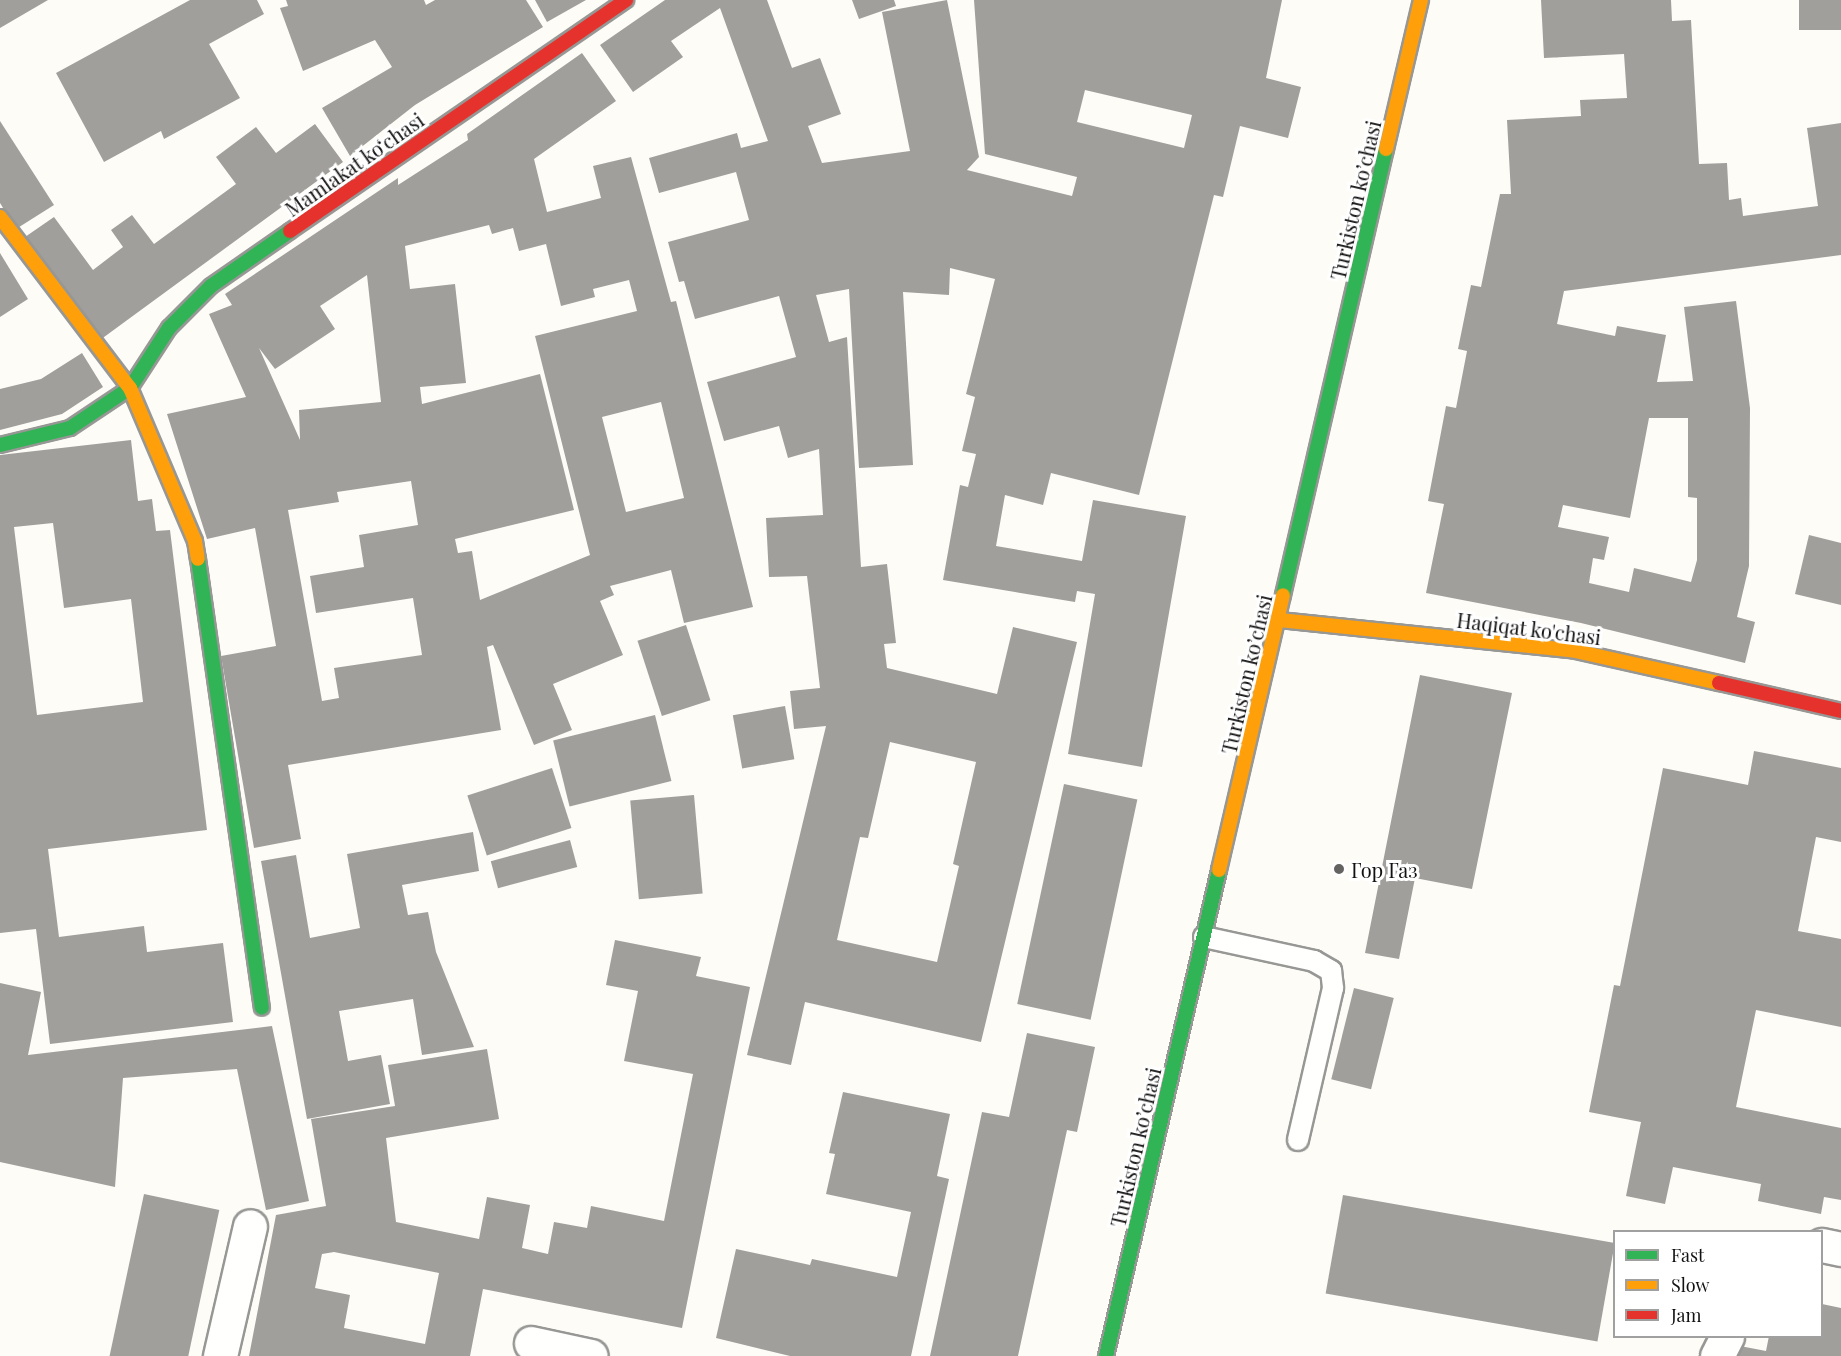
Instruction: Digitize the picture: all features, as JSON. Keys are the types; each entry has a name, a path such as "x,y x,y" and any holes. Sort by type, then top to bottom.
{"street":[{"name":"Mamlakat koʻchasi","path":"0,445 70,428 130,388 169,328 211,286 626,0"},
{"name":"Turkiston ko’chasi","path":"1106,1356 1279,620 1421,0"},
{"path":"0,218 130,388 195,541 262,1006"},
{"name":"Haqiqat ko'chasi","path":"1279,620 1571,650 1841,711"},
{"path":"220,1356 250,1226"},
{"path":"1823,1245 1841,1249"},
{"path":"1717,1356 1726,1338"},
{"path":"531,1344 591,1356"}],"lane":[{"path":"1204,938 1314,961 1331,971 1333,988 1298,1140"}],"building":[{"path":"0,0 48,0 0,28"},
{"path":"190,0 257,0 264,14 209,44 240,98 164,139 161,131 104,162 56,73"},
{"path":"286,0 424,0 426,5 435,0 526,0 543,27 415,105 350,156 322,108 392,67 375,40 303,71 280,8 288,6"},
{"path":"535,0 586,0 547,22"},
{"path":"665,0 767,0 792,68 820,58 841,114 808,126 822,163 910,151 882,12 947,0 979,157 967,170 1072,196 1077,177 985,154 974,0 1282,0 1266,78 1301,87 1288,138 1240,126 1223,197 1214,195 1139,495 1051,473 1043,505 1005,495 996,546 1082,561 1093,500 1186,516 1142,767 1068,754 1095,594 1077,591 1075,602 943,580 960,485 968,487 976,454 962,451 975,397 966,394 995,279 950,268 949,295 903,292 913,465 859,468 849,289 816,295 829,342 847,337 861,567 887,564 896,643 884,644 887,668 997,694 1013,627 1077,642 981,1042 805,1002 791,1065 747,1055 826,726 794,729 790,691 820,688 807,576 769,577 766,518 823,515 819,449 788,458 779,426 724,441 707,382 796,357 779,296 695,319 684,281 679,282 668,242 749,220 736,172 659,193 649,158 737,133 741,148 768,141 720,8 671,41 683,57 633,92 600,45","holes":["1085,90 1192,115 1184,148 1077,122","890,742 976,762 953,864 959,866 937,962 837,940 860,837 868,838"]},
{"path":"852,0 894,0 896,6 859,19"},
{"path":"1541,0 1671,0 1672,21 1691,20 1699,164 1727,163 1729,200 1741,198 1743,216 1818,206 1807,128 1841,123 1841,255 1564,291 1557,324 1615,336 1617,326 1666,335 1657,382 1693,381 1684,307 1736,301 1750,408 1749,566 1737,617 1755,622 1745,663 1581,623 1426,593 1444,504 1428,501 1446,406 1456,408 1467,351 1458,349 1471,285 1481,287 1500,194 1511,194 1507,120 1581,116 1580,100 1627,98 1624,54 1544,58","holes":["1649,418 1688,418 1688,497 1697,498 1697,560 1691,582 1634,568 1629,592 1589,583 1593,558 1604,560 1609,537 1558,527 1563,505 1630,518"]},
{"path":"1799,0 1841,0 1841,30 1799,30"},
{"path":"582,53 616,101 534,159 547,212 601,198 593,166 631,157 671,302 676,301 753,607 684,623 671,570 610,586 614,595 600,601 623,655 553,684 572,730 534,745 493,645 487,647 501,730 288,765 301,839 254,848 221,656 276,646 255,528 207,539 167,414 246,397 209,314 232,305 225,294 398,178 398,185 468,140 467,134","holes":["489,225 492,234 513,228 519,251 546,244 561,306 595,297 593,289 629,280 637,311 535,336 590,555 480,600 472,551 458,553 455,539 574,510 540,374 422,404 420,387 466,383 455,284 410,289 405,246","367,275 381,402 299,410 300,440 259,348 275,369 335,329 320,306","661,402 684,498 626,512 602,417","411,481 418,525 359,535 364,567 310,576 316,613 413,598 422,655 334,668 339,698 322,701 288,510 339,502 337,492"]},
{"path":"0,121 54,205 16,229 0,203"},
{"path":"315,124 343,162 100,340 25,237 54,217 93,270 123,247 111,230 132,215 154,244 236,184 216,157 256,127 276,153"},
{"path":"0,253 28,299 0,317"},
{"path":"82,353 103,387 62,414 0,430 0,389 41,379"},
{"path":"131,440 138,501 152,499 156,531 170,530 207,830 48,849 59,937 144,926 147,952 223,943 233,1022 50,1044 36,929 0,933 0,455","holes":["53,523 64,608 131,599 143,702 37,715 14,527"]},
{"path":"1809,535 1841,543 1841,605 1795,594"},
{"path":"686,625 710,700 662,716 637,641"},
{"path":"1420,675 1512,693 1472,889 1415,878 1399,959 1365,953"},
{"path":"785,706 794,759 742,768 733,715"},
{"path":"655,715 671,781 570,806 553,740"},
{"path":"1754,751 1841,768 1841,842 1816,837 1798,931 1841,939 1841,1027 1756,1010 1736,1107 1841,1128 1841,1200 1824,1197 1821,1214 1758,1201 1761,1184 1673,1167 1665,1204 1626,1196 1641,1122 1589,1112 1614,985 1620,986 1663,768 1748,785"},
{"path":"552,768 571,828 487,855 467,796"},
{"path":"1064,784 1137,800 1091,1020 1017,1004"},
{"path":"694,795 703,894 639,899 630,801"},
{"path":"473,832 479,871 402,885 408,915 428,912 436,952 474,1047 422,1055 413,999 339,1011 348,1061 381,1055 390,1104 307,1119 261,861 296,855 310,938 360,928 347,854"},
{"path":"570,840 577,867 498,888 491,861"},
{"path":"615,940 701,957 696,976 750,987 682,1328 483,1289 470,1356 249,1356 276,1215 326,1206 311,1119 395,1106 388,1065 487,1049 499,1119 386,1138 396,1222 479,1239 487,1197 530,1205 522,1248 548,1254 554,1222 587,1228 591,1206 664,1221 693,1074 624,1061 638,991 606,985","holes":["334,1252 439,1273 425,1344 344,1328 350,1295 315,1288 322,1254"]},
{"path":"0,983 41,992 28,1055 272,1026 309,1201 266,1210 237,1069 123,1078 115,1187 0,1162"},
{"path":"1354,988 1394,998 1371,1089 1331,1079"},
{"path":"1027,1033 1095,1047 1077,1132 1067,1130 1018,1356 930,1356 982,1112 1009,1117"},
{"path":"843,1092 950,1114 937,1176 949,1179 911,1356 790,1356 716,1338 736,1249 810,1265 812,1259 897,1277 911,1212 826,1194 835,1154 829,1153"},
{"path":"144,1194 219,1210 188,1356 110,1356"},
{"path":"1343,1195 1613,1243 1597,1341 1326,1293"},
{"path":"1823,1304 1841,1308 1841,1356 1738,1356 1740,1346 1766,1351 1769,1338 1823,1338"}],"traffic: fast":[{"path":"1283,595 1386,149"},
{"path":"0,445 70,428 130,388 169,328 211,286 290,231"},
{"path":"198,559 262,1007"},
{"path":"1106,1356 1219,870"}],"traffic: slow":[{"path":"1386,149 1421,0"},
{"path":"0,217 130,388 195,541 198,559"},
{"path":"1219,870 1283,595"},
{"path":"1279,620 1571,650 1719,683"}],"traffic: jam":[{"path":"290,231 626,0"},
{"path":"1719,683 1841,711"}],"place":[{"name":"Гор Газ","path":"1339,869"}]}
